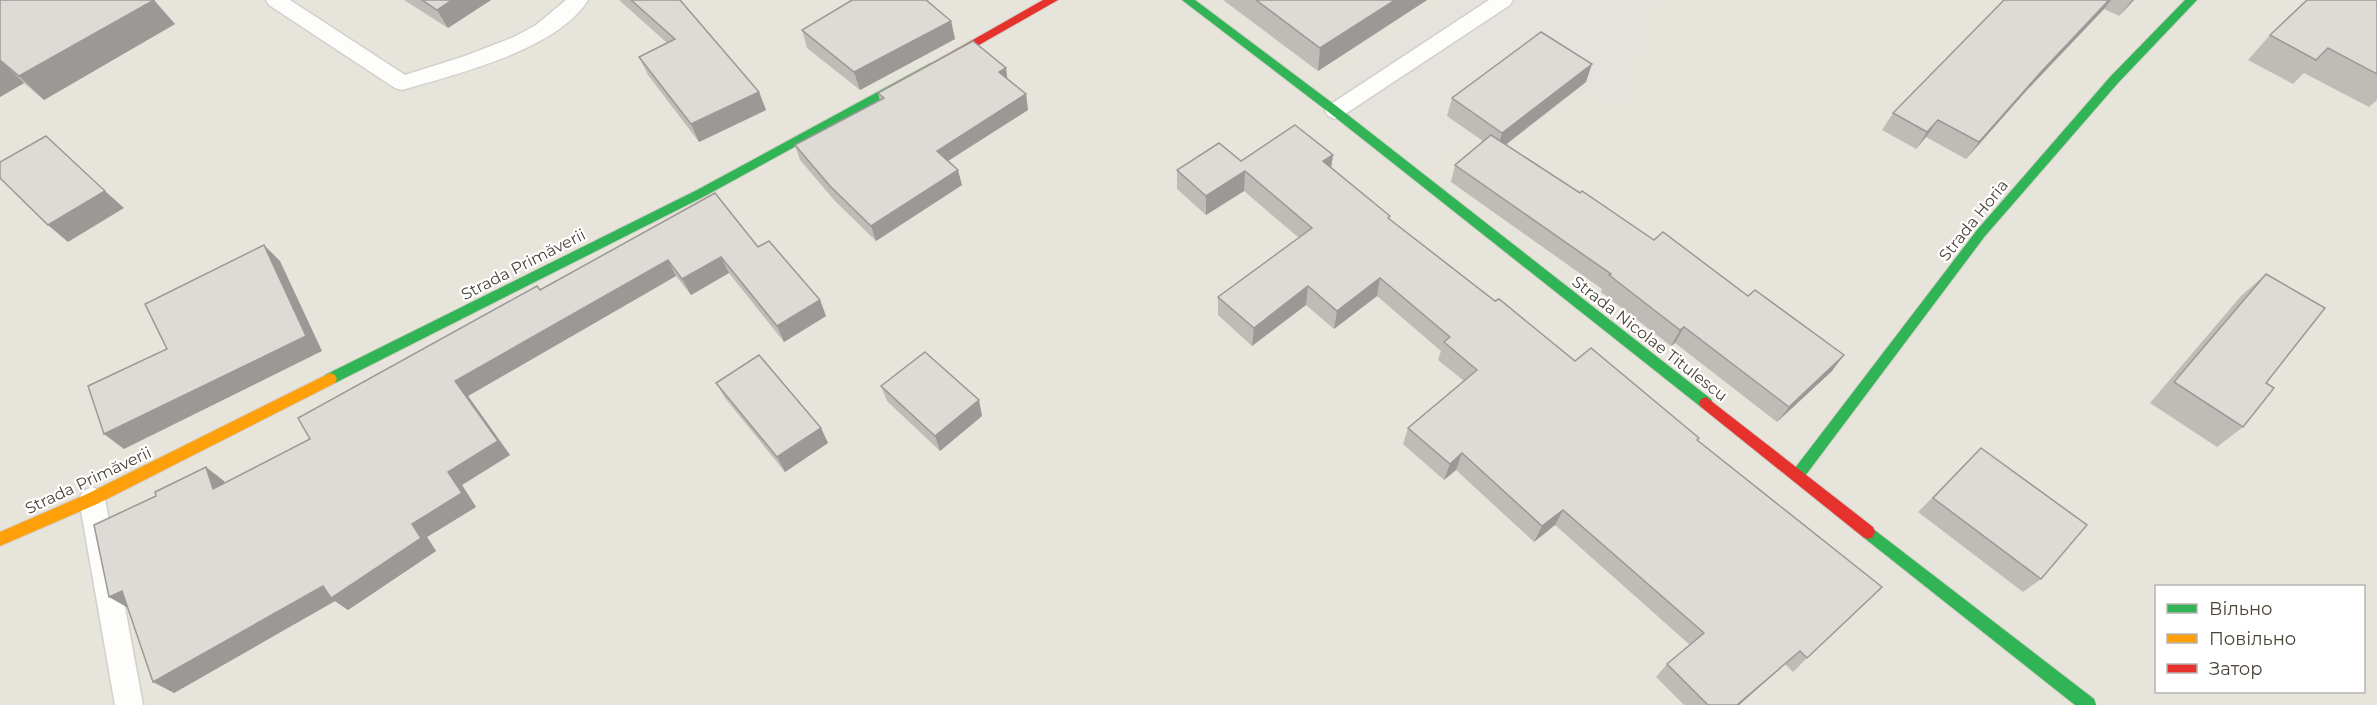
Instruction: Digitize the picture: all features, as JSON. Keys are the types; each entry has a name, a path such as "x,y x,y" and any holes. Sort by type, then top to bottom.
{"street":[{"name":"Strada Primăverii","path":"0,539 92,499 701,193 1052,0"},
{"name":"Strada Nicolae Titulescu","path":"1188,0 1335,111 2088,705"},
{"name":"Strada Horia","path":"1797,476 1981,233 2114,80 2191,0"}],"lane":[{"path":"276,0 402,83 484,58 555,23 578,0"},
{"path":"1335,111 1503,0"},
{"path":"92,499 129,705"}],"shaded area":[{"path":"0,0 2377,0 2377,705 0,705"},
{"path":"1450,0 1653,0 1617,104 1556,87 1427,164 1330,78"}],"building":[{"path":"0,0 154,0 19,76 0,60"},
{"path":"422,0 452,0 437,10"},
{"path":"631,0 680,0 759,92 691,124 639,57 675,39"},
{"path":"852,0 926,0 951,21 854,72 802,30"},
{"path":"1256,0 1395,0 1320,48"},
{"path":"2004,0 2109,0 1979,142 1938,120 1927,132 1893,113"},
{"path":"2307,0 2377,0 2377,74 2328,48 2316,60 2270,35"},
{"path":"1541,32 1592,64 1502,133 1452,98"},
{"path":"973,41 1006,68 999,72 1026,94 937,151 958,170 871,226 830,186 795,145 884,98 878,93"},
{"path":"1295,125 1333,155 1323,161 1390,216 1388,218 1495,301 1499,299 1575,361 1591,348 1699,438 1697,440 1882,587 1807,658 1800,651 1737,705 1708,705 1667,664 1704,633 1563,510 1542,526 1462,453 1450,464 1408,428 1477,370 1444,342 1450,337 1380,278 1337,311 1308,286 1254,328 1218,297 1312,228 1245,171 1206,196 1177,170 1219,143 1241,161"},
{"path":"1491,135 1580,193 1582,191 1654,240 1663,232 1748,296 1755,290 1844,355 1789,407 1684,327 1680,330 1609,275 1611,274 1455,165"},
{"path":"46,136 105,191 48,225 0,178 0,162"},
{"path":"715,193 758,247 769,241 820,300 777,326 721,257 682,279 668,260 455,381 498,441 448,472 462,493 412,524 421,538 331,598 323,586 153,682 122,591 109,597 94,525 156,496 155,492 206,467 213,489 310,439 298,418 537,286 540,290"},
{"path":"264,245 306,336 104,434 88,386 167,349 145,304"},
{"path":"2266,274 2325,308 2266,383 2274,388 2243,427 2174,382"},
{"path":"925,352 979,400 935,436 881,386"},
{"path":"759,355 821,428 777,457 716,383"},
{"path":"1981,448 2087,525 2041,579 1933,498"}],"traffic: fast":[{"path":"1188,0 1335,111 1706,403"},
{"path":"1797,476 1981,233 2114,80 2191,0"},
{"path":"330,379 701,193 931,67"},
{"path":"1868,532 2088,705"}],"traffic: slow":[{"path":"0,539 92,499 330,379"}],"traffic: jam":[{"path":"931,67 1052,0"},
{"path":"1706,403 1868,532"}]}
